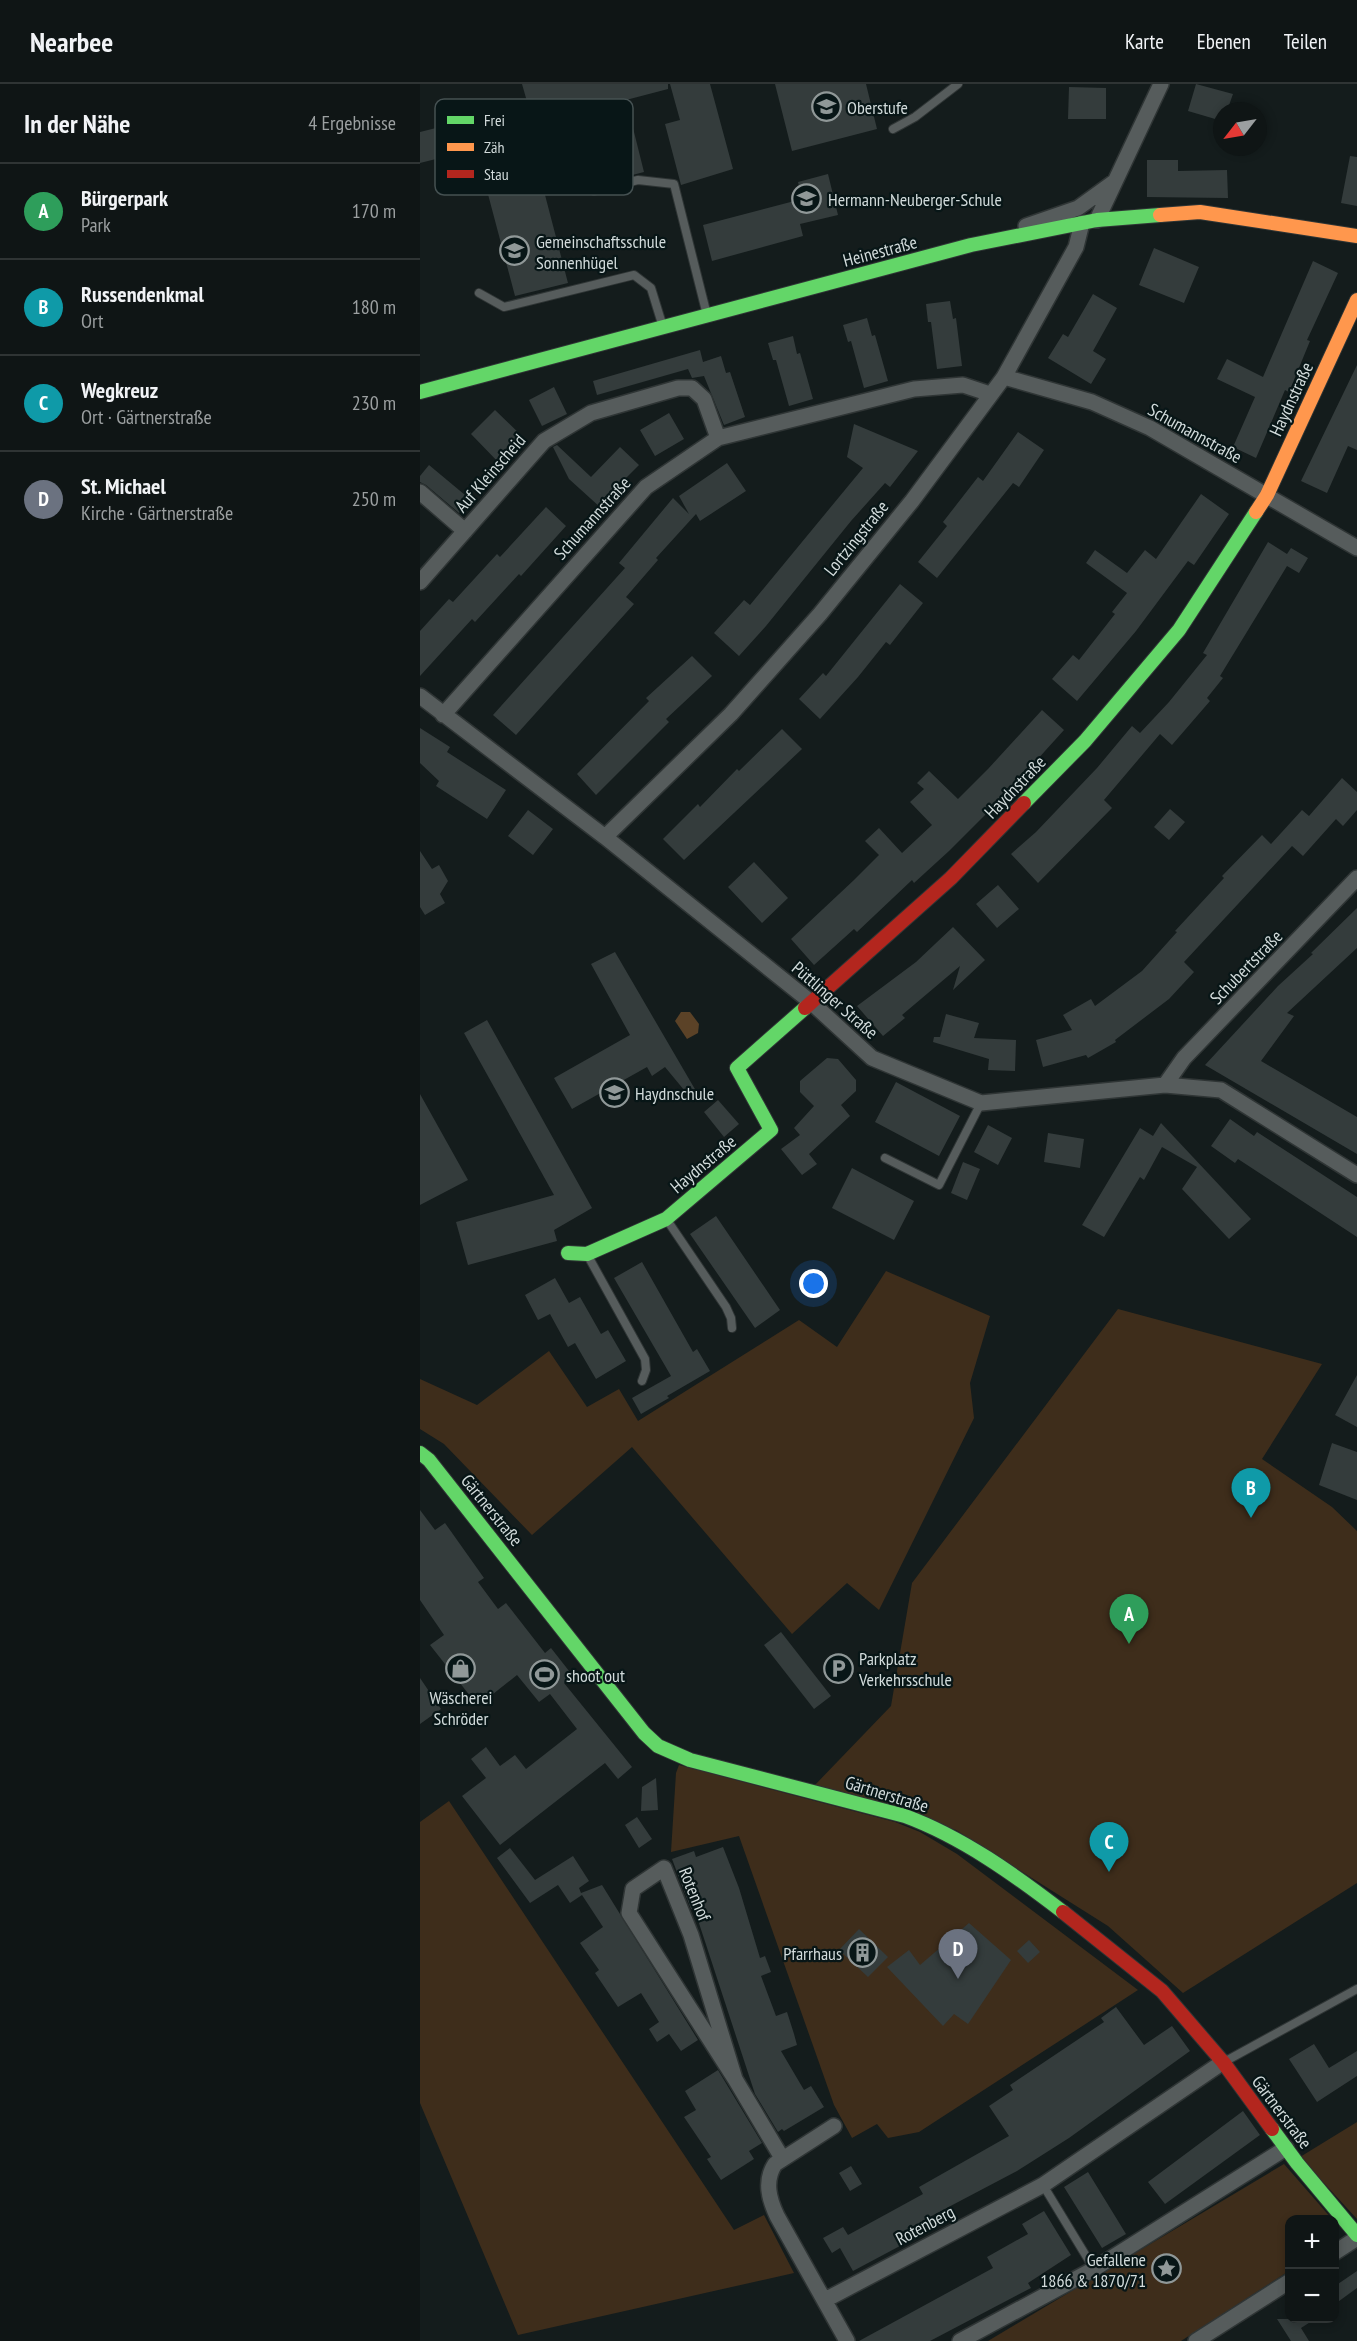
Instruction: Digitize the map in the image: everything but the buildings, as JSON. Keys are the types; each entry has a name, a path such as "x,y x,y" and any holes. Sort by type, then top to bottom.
{"street":[{"name":"Lortzingstraße","path":"605,837 731,714 820,614 912,501 1004,377 1114,182 1161,84"},
{"name":"Lortzingstraße","path":"971,246 1078,208 1114,182"},
{"name":"Heinestraße","path":"420,392 971,246 1090,221 1200,212 1357,236"},
{"name":"Haydnstraße","path":"568,1253 587,1254 666,1219 771,1130 737,1068 951,878 1085,741 1179,630 1267,495 1357,300"},
{"name":"Schumannstraße","path":"1004,377 1092,402 1150,428 1357,548"},
{"name":"Schumannstraße","path":"443,715 646,487 718,438 914,389 963,385 990,394"},
{"name":"Auf Kleinscheid","path":"420,582 544,441 591,413 678,388 692,388 704,399 718,438"},
{"name":"Auf Kleinscheid","path":"420,492 465,531"},
{"name":"Püttlinger Straße","path":"420,696 605,837 812,1003 872,1058 981,1103 1165,1085 1221,1090 1357,1175"},
{"name":"Schubertstraße","path":"1165,1085 1184,1058 1357,878"},
{"name":"Gärtnerstraße","path":"420,1453 429,1460 644,1733 658,1746 690,1760 904,1816 929,1825 955,1839 1052,1903 1162,1991 1222,2062 1286,2148 1357,2236"},
{"name":"Rotenhof","path":"735,2079 691,1935 664,1868 633,1889 629,1913 735,2079 782,2158"},
{"name":"Rotenberg","path":"825,2300 1043,2185 1222,2062"},
{"path":"834,2126 782,2158 771,2171 769,2189 771,2202 847,2341"},
{"path":"960,2341 1094,2270 1286,2148"},
{"path":"1339,2250 1357,2236"},
{"path":"1196,2341 1285,2284"}],"lane":[{"path":"893,129 915,117 958,84"},
{"path":"633,181 674,184 707,316"},
{"path":"479,293 504,307 634,274 651,288 663,328"},
{"path":"885,1158 939,1185 981,1103"},
{"name":"Haydnstraße","path":"666,1219 726,1307 732,1328"},
{"path":"587,1254 645,1359 646,1370 642,1381"},
{"path":"1222,2062 1357,1989"},
{"path":"1043,2185 1094,2270"}],"shaded area":[{"path":"681,1012 690,1012 699,1024 698,1033 687,1039 675,1021"},
{"path":"886,1271 990,1316 970,1383 974,1418 879,1610 847,1583 792,1634 632,1447 532,1535 444,1444 420,1429 420,1379 477,1405 549,1351 587,1407 619,1389 638,1421 799,1320 837,1347"},
{"path":"1118,1309 1322,1364 1262,1459 1332,1507 1357,1531 1357,1883 1183,1993 1108,1926 956,1830 814,1786 891,1706 912,1583"},
{"path":"679,1765 895,1822 920,1832 957,1854 1138,1990 919,2132 888,2138 877,2124 852,2138 834,2105 739,1836 671,1852 676,1773"},
{"path":"449,1801 734,2230 764,2215 794,2273 518,2335 420,2103 420,1822"},
{"path":"1357,2122 1357,2219 1300,2157"},
{"path":"1284,2164 1329,2215 1285,2215 1285,2274 1181,2341 988,2341"}],"traffic: fast":[{"path":"420,392 971,245 1097,220 1160,215"},
{"path":"1024,803 1085,741 1179,630 1256,512"},
{"path":"568,1253 587,1254 666,1219 771,1130 737,1068 805,1008"},
{"path":"420,1453 429,1460 644,1733 658,1746 690,1760 905,1816 947,1835 987,1858 1063,1912"},
{"path":"1272,2129 1357,2235"}],"traffic: slow":[{"path":"1160,215 1200,212 1357,236"},
{"path":"1256,512 1267,495 1357,300"}],"traffic: jam":[{"path":"805,1008 951,878 1024,803"},
{"path":"1063,1912 1162,1991 1223,2062 1272,2129"}],"place":[{"name":"Oberstufe","path":"826,107"},
{"name":"Hermann-Neuberger-Schule","path":"807,199"},
{"name":"Gemeinschaftsschule Sonnenhügel","path":"515,251"},
{"name":"Haydnschule","path":"614,1093"},
{"name":"Russendenkmal","path":"1251,1518"},
{"name":"Bürgerpark","path":"1129,1644"},
{"name":"Wäscherei Schröder","path":"461,1668"},
{"name":"Parkplatz Verkehrsschule","path":"838,1668"},
{"name":"shoot out","path":"545,1675"},
{"name":"Wegkreuz","path":"1109,1872"},
{"name":"Pfarrhaus","path":"863,1953"},
{"name":"St. Michael","path":"958,1979"},
{"name":"Gefallene 1866 & 1870/71","path":"1167,2269"}]}
